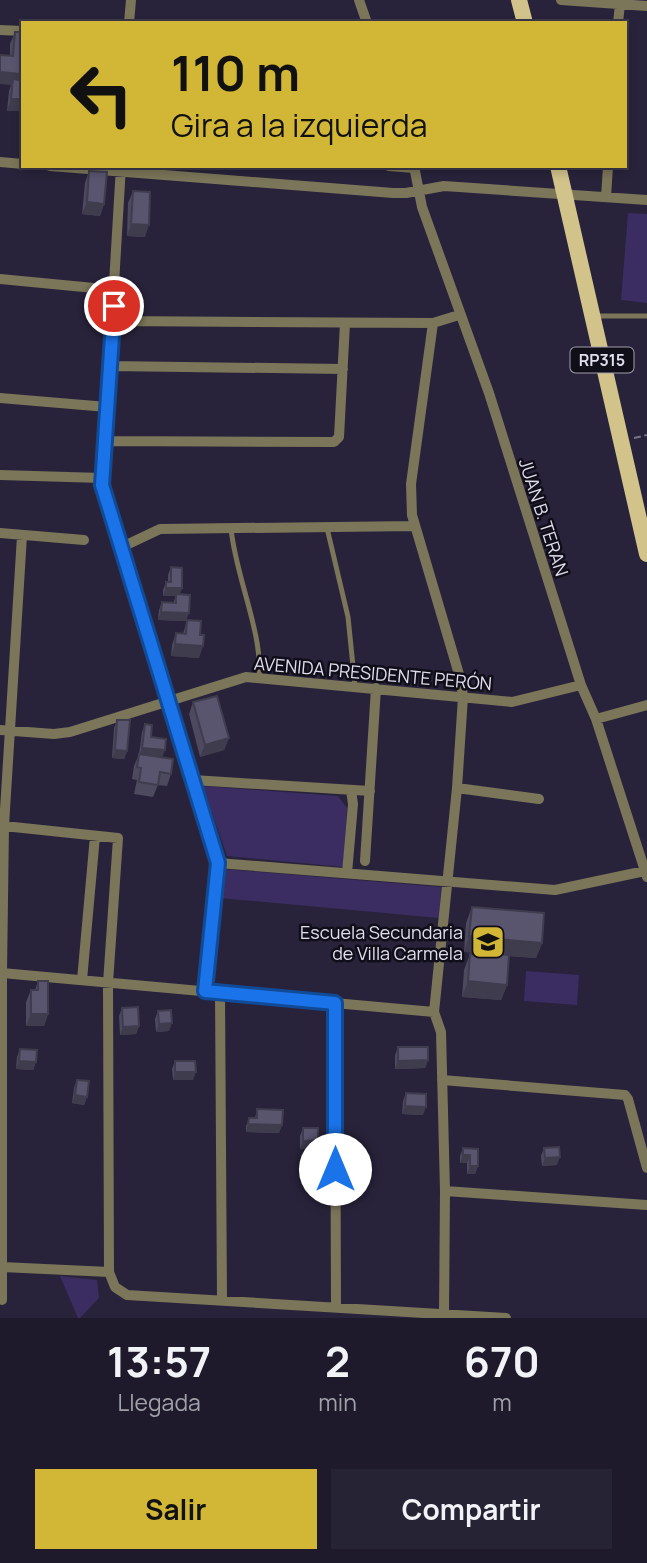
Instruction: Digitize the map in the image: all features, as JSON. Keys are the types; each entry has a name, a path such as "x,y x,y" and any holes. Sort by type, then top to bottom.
{"main road":[{"path":"519,0 524,21"},
{"name":"RP315","path":"558,168 647,554"}],"street":[{"path":"129,21 131,0"},
{"path":"359,0 366,21"},
{"path":"561,0 647,6"},
{"path":"618,21 620,4"},
{"path":"0,30 21,31"},
{"path":"0,162 21,164"},
{"path":"97,168 393,192 444,186 647,200"},
{"name":"JUAN B. TERAN","path":"414,168 422,207 488,393 581,685 596,719 646,874"},
{"path":"606,197 608,168"},
{"path":"121,169 114,321 102,478 104,492 218,863 205,991"},
{"path":"0,279 115,290"},
{"path":"114,321 433,323 459,315"},
{"path":"104,441 334,442 339,437 345,323"},
{"path":"433,323 411,484 412,514 461,681 463,697 457,788 434,1012 441,1032 445,1191 444,1314"},
{"path":"110,366 343,369"},
{"path":"0,398 107,407"},
{"path":"0,475 102,478"},
{"path":"122,547 160,529 415,526"},
{"path":"0,533 84,540"},
{"path":"2,1300 4,731 22,536"},
{"name":"AVENIDA PRESIDENTE PERÓN","path":"4,731 54,734 70,732 231,680 259,677 512,702 581,685"},
{"path":"365,861 376,688"},
{"path":"596,719 647,705"},
{"path":"193,780 370,791"},
{"path":"457,788 539,799"},
{"path":"347,873 353,804 351,790"},
{"path":"4,826 118,838 108,983 109,1272 115,1287 127,1295 506,1318"},
{"path":"82,980 94,836"},
{"path":"218,863 555,890 646,874"},
{"path":"2,973 434,1012"},
{"path":"220,993 222,1301"},
{"path":"335,1003 336,1308"},
{"path":"442,1080 621,1094 628,1099 647,1168"},
{"path":"445,1191 647,1205"},
{"path":"2,1267 109,1272"}],"lane":[{"path":"592,317 647,316"},
{"path":"230,527 234,556 260,656 259,677"},
{"path":"327,527 348,617 355,686"}],"shaded area":[{"path":"628,213 647,214 647,303 621,300"},
{"path":"203,786 338,796 347,808 343,867 227,856"},
{"path":"223,869 441,887 439,918 220,898"},
{"path":"526,971 579,975 577,1005 524,1001"},
{"path":"60,1276 97,1280 99,1298 80,1318 78,1318"}],"building":[{"path":"15,32 21,32 21,99 11,99 13,79 19,80 20,74 0,72 0,55 13,56"},
{"path":"89,171 107,172 104,204 87,202"},
{"path":"133,191 150,192 149,225 131,224"},
{"path":"171,567 182,568 182,588 166,588 166,582 171,582"},
{"path":"176,594 190,595 189,613 161,612 162,602 176,603"},
{"path":"187,620 201,621 200,635 204,635 203,646 175,644 176,633 186,634"},
{"path":"217,696 229,738 205,745 193,702"},
{"path":"117,720 130,720 127,751 115,750"},
{"path":"145,724 152,725 151,737 166,739 165,750 142,748"},
{"path":"139,754 173,759 171,774 160,772 158,785 139,782"},
{"path":"472,907 544,913 542,943 498,939 497,954 509,955 507,985 468,981 470,954 488,955 490,938 469,936"},
{"path":"38,981 48,981 48,1014 31,1014 31,990 38,990"},
{"path":"138,1007 139,1026 123,1027 122,1008"},
{"path":"171,1010 172,1023 159,1024 158,1011"},
{"path":"398,1047 428,1047 428,1060 398,1061"},
{"path":"20,1049 37,1050 36,1062 19,1061"},
{"path":"175,1061 195,1061 196,1072 175,1072"},
{"path":"77,1080 89,1081 87,1097 75,1095"},
{"path":"406,1093 426,1094 426,1107 405,1106"},
{"path":"257,1109 283,1110 282,1125 248,1124 249,1118 257,1118"},
{"path":"303,1128 318,1128 318,1140 303,1141"},
{"path":"559,1147 560,1157 545,1158 544,1148"},
{"path":"463,1148 478,1149 478,1166 470,1166 470,1155 463,1155"}],"place":[{"name":"Escuela Secundaria de Villa Carmela","path":"488,942"}],"route":[{"path":"114,306 102,485 218,863 205,991 335,1003 335,1169"}]}
